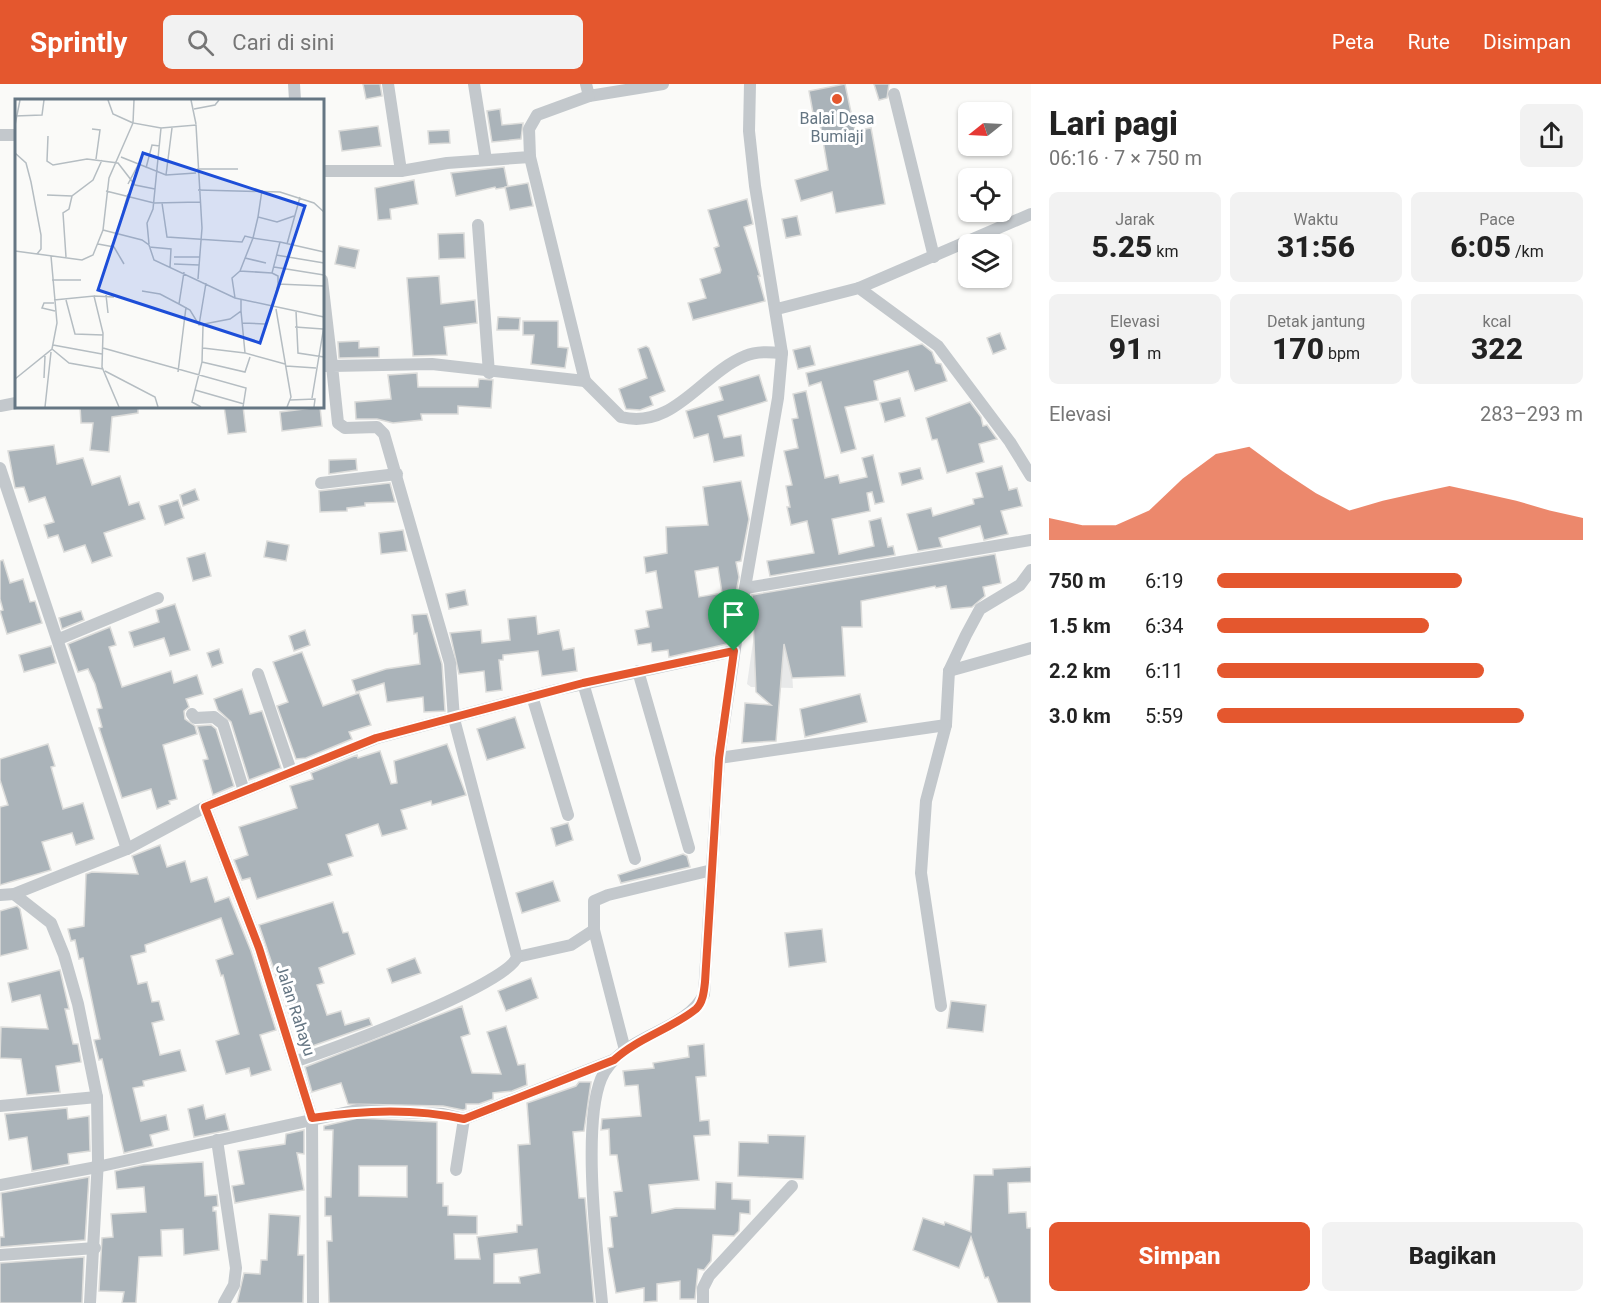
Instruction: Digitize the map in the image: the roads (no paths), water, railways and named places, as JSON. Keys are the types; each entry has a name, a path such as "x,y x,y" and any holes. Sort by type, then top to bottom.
{"street":[{"path":"294,84 296,99"},
{"path":"388,84 401,171"},
{"path":"474,84 486,160"},
{"path":"663,84 588,90 537,115 529,129 530,156 585,381 621,417 651,419 688,397 724,368 746,355 759,352 782,353"},
{"path":"602,1303 596,1235 594,1117 601,1079 614,1060 625,1050 697,1008 701,1000 705,982 719,758 734,651 778,398 782,353 777,309 754,175 749,131 750,84"},
{"path":"894,94 934,257"},
{"path":"324,171 401,171 530,156"},
{"path":"777,309 859,288 1031,214"},
{"path":"478,225 489,372"},
{"path":"859,288 938,346 1010,442 1031,476"},
{"path":"324,314 327,366 338,423 345,428 380,428 397,474 450,663 454,719 518,957"},
{"path":"327,366 432,364 585,381"},
{"path":"0,406 15,403"},
{"path":"0,468 59,639 127,849"},
{"path":"321,483 397,474"},
{"path":"746,588 1031,540"},
{"path":"941,1006 921,873 926,801 946,725 949,671 980,609 1020,585 1031,570"},
{"path":"59,639 158,598"},
{"path":"949,671 1031,648"},
{"path":"0,895 14,894 127,849 205,807 376,738 583,683 734,651"},
{"path":"638,671 689,848"},
{"path":"258,674 291,771"},
{"path":"583,683 636,859"},
{"path":"532,696 568,815"},
{"path":"192,714 195,718 214,717 223,724 244,791"},
{"path":"719,758 946,725"},
{"name":"Jalan Rahayu","path":"205,807 259,948 312,1118 313,1303"},
{"path":"625,1050 594,930 592,911 596,899 712,870"},
{"path":"14,894 51,923 64,955 78,1004 97,1097 95,1248 90,1303"},
{"path":"296,1062 377,1034 466,992 513,965 518,957 572,945 594,930"},
{"path":"0,1185 97,1167 312,1118 357,1110 443,1114 464,1119 614,1060"},
{"path":"0,1107 97,1097"},
{"path":"456,1170 464,1119"},
{"path":"217,1140 236,1268 234,1285 224,1303"},
{"path":"703,1303 704,1288 709,1276 792,1186"},
{"path":"0,1255 95,1248"}],"place":[{"name":"Balai Desa Bumiaji","path":"837,99"}]}
